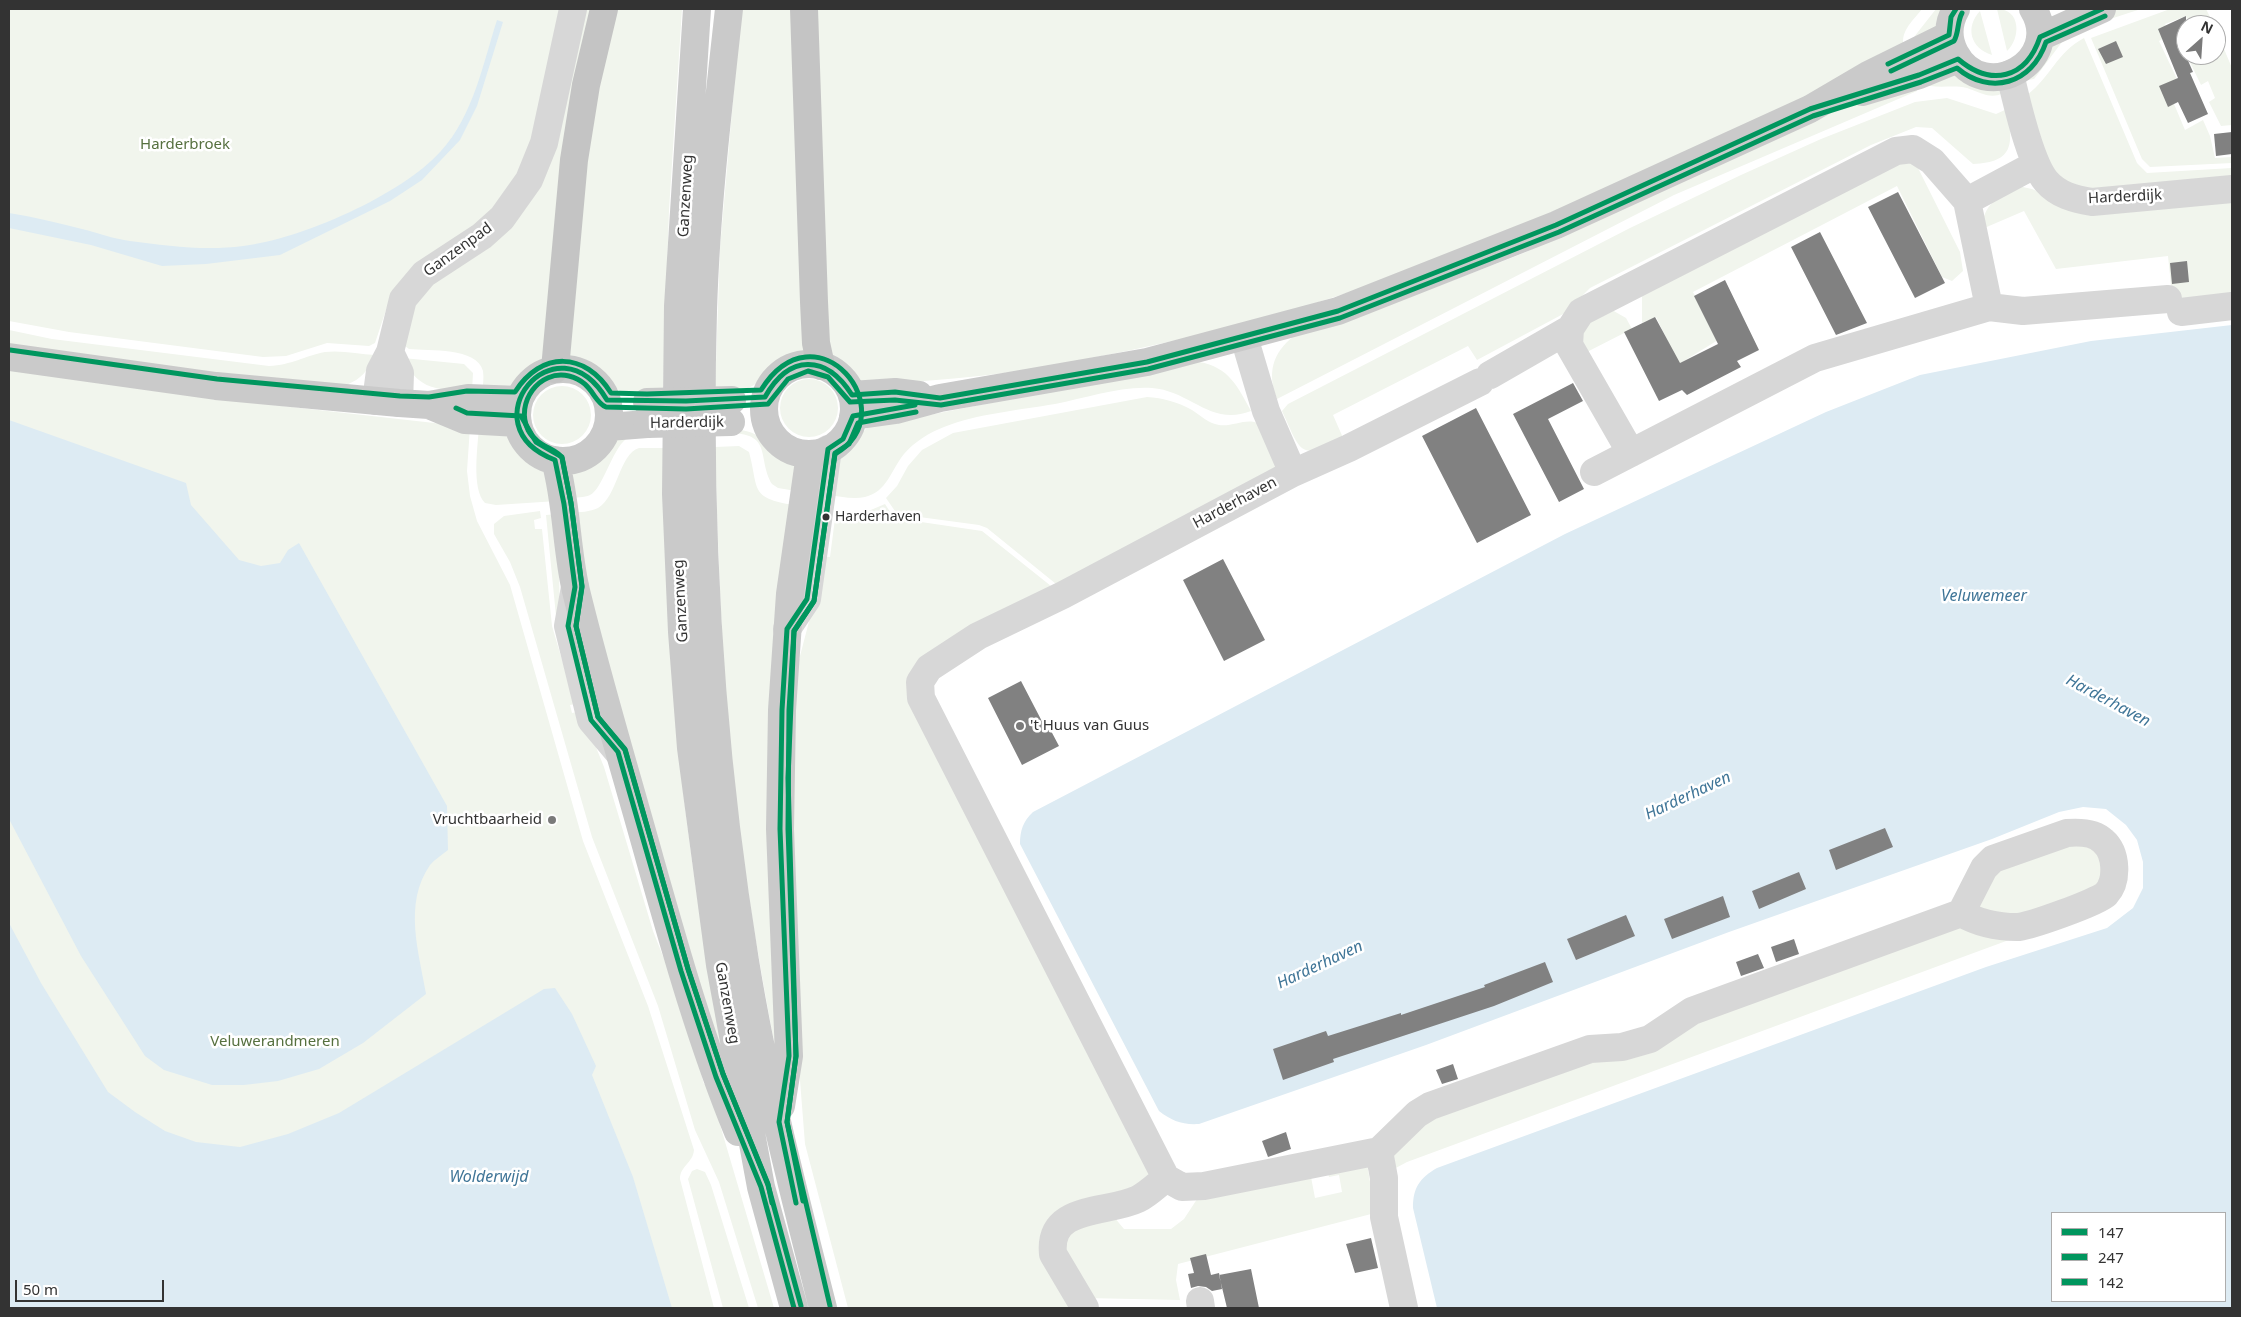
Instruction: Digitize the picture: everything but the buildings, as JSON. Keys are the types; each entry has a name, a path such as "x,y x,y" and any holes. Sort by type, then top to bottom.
{"highway":[{"path":"555,369 574,160 586,85 604,9"},
{"path":"804,9 814,302 816,342 821,366"}],"main road":[{"name":"Ganzenweg","path":"697,9 678,315 676,494 682,632 691,748 720,965 761,1187"},
{"name":"Ganzenweg","path":"729,9 713,161 703,309 703,491 708,626 718,745 745,961 779,1122 823,1308"},
{"path":"1956,9 1951,17 1954,47 1964,66 1982,75 1992,77 2010,74 2031,59 2040,37 2038,20 2033,9"},
{"path":"2040,37 2102,9"},
{"path":"853,406 895,392 940,398 1146,362 1244,338 1338,311 1556,226 1810,109 1877,70 1954,47"},
{"path":"9,357 216,386 387,402 429,405 468,398 518,412"},
{"path":"797,365 821,366 840,376 853,406 843,439 819,452 798,453 782,446 770,433 765,410 769,386 786,369 797,365"},
{"path":"566,368 587,374 599,385 608,400 610,417 604,438 588,454 572,460 554,460 540,455 528,445 518,412 533,379 555,369 566,368"},
{"name":"Harderdijk","path":"608,400 647,413"},
{"name":"Harderdijk","path":"608,427 647,413 765,410"},
{"path":"554,460 563,496 575,587 618,752 716,1077 761,1187 794,1308"},
{"path":"779,1122 789,1056 785,985 780,778 787,630"}],"street":[{"name":"Ganzenpad","path":"387,402 400,372 390,352 404,299 413,285 424,274 489,230 502,218 529,180 544,143 573,9"},
{"name":"Harderdijk","path":"2010,74 2036,164 2046,181 2060,193 2074,199 2092,202 2232,189"},
{"path":"1631,453 1569,345 1570,329 1581,312 1896,151 1913,149 1932,161 1967,201 1989,308"},
{"path":"1967,201 2036,164"},
{"path":"1594,472 1815,358 1989,308 2023,311 2174,305 2232,306"},
{"name":"Harderhaven","path":"1166,1178 921,698 920,682 929,668 978,636 1063,595 1292,473 1349,448 1485,378 1570,329"},
{"name":"Harderhaven","path":"1244,338 1266,411 1292,473"},
{"path":"787,630 807,599 819,452"},
{"path":"1085,1308 1054,1254 1052,1246 1057,1230 1062,1224 1075,1216 1136,1200 1166,1178 1182,1187 1204,1186 1379,1151 1417,1114 1430,1106 1590,1049 1622,1046 1650,1038 1692,1011 1961,913 1984,868 1993,859 2067,833 2078,832 2092,834 2103,840 2111,852 2114,863 2114,883 2105,895 2090,903 2019,927 1993,925 1970,918 1961,913"},
{"path":"1379,1151 1384,1178 1384,1217 1404,1308"}],"green space":[{"name":"Harderbroek","path":"9,9 565,9 534,145 498,206 390,298 375,343 369,346 327,343 286,356 263,357 69,332 9,321"},
{"path":"580,9 596,9 544,359 510,387 482,391 483,371 479,363 472,358 451,352 409,349 405,346 408,318 424,289 509,222"},
{"path":"610,9 682,9 669,210 663,394 620,391 589,368 565,361 568,288"},
{"path":"741,9 798,9 808,354 784,362 750,387 715,393 720,248"},
{"path":"811,9 1922,9 1907,28 1903,38 1905,50 1583,199 1386,279 1302,307 1174,341 1014,372 954,379 880,384 866,383 856,378 827,349"},
{"path":"1936,9 1949,9 1938,32 1914,37"},
{"path":"1997,9 2005,10 2011,14 2016,25 2015,39 2007,51"},
{"path":"2117,9 2141,9 2107,20 2062,42 2034,79 2028,80 2051,42 2091,19"},
{"path":"2170,9 2206,9 2209,15 2176,15 2176,20 2165,24 2169,35 2159,41 2177,79 2166,85 2185,130 2203,120 2210,136 2215,158 2232,157 2232,163 2150,167 2142,159 2091,38"},
{"path":"1980,11 1992,55 1979,47 1972,36 1972,24"},
{"path":"2084,38 2137,163 2147,173 2232,168 2232,184 2080,193 2053,175 2027,95 2042,81 2074,44"},
{"path":"2226,54 2232,68 2232,125 2221,126 2209,102 2215,98 2208,81 2201,85 2191,65 2226,65"},
{"path":"1943,75 1957,75 1999,89 2003,93 1989,96 1962,87 1930,86 1926,82"},
{"path":"1915,80 1917,91 1674,195 1277,399 1272,381 1274,364 1281,350 1294,336 1423,292 1524,253 1828,112"},
{"path":"1947,98 1996,114 2007,109 2010,141 2004,155 1987,162 1973,164 1932,128 1916,127 1871,145 1590,288 1565,313 1477,360 1468,346 1333,415 1344,440 1318,450 1309,451 1303,449 1298,444 1282,411 1288,404 1630,228 1741,175 1821,139 1915,102"},
{"path":"1903,159 1916,164 1960,252 1963,271 1952,281 1942,277 1897,186 1693,292 1718,340 1679,364 1656,317 1642,323 1642,296 1659,281"},
{"path":"2018,186 2032,189 2077,209 2232,199 2232,299 2173,304 2168,256 2056,269 2024,211 1982,229 1983,220 1993,202"},
{"path":"1612,310 1626,318 1632,329 1581,355 1582,323"},
{"path":"9,330 52,339 269,366 284,364 325,352 375,355 364,373 346,385 210,373 9,346"},
{"path":"403,358 464,364 473,373 472,391 439,389 423,383 409,369"},
{"path":"1199,362 1218,368 1225,373 1237,386 1251,411 1237,415 1224,415 1212,412 1166,391 1140,388 984,416 944,427 922,438 899,460 884,485 872,494 856,498 827,495 839,455 868,427"},
{"name":"Veluwerandmeren","path":"9,370 211,398 470,427 467,471 470,496 477,521 510,585 583,841 648,1006 694,1150 682,1171 680,1179 714,1308 9,1308"},
{"path":"803,379 815,379 830,387 838,402 838,414 830,429 815,437 803,437 788,429 780,414 780,402 788,387"},
{"path":"556,386 568,386 583,394 591,409 591,421 583,436 568,444 556,444 541,436 533,421 533,409 541,394"},
{"path":"1147,397 1165,399 1181,405 1208,421 1219,425 1248,421 1257,423 1278,467 1061,588 987,528 979,525 897,514 886,498 897,486 908,466 922,450 953,433"},
{"path":"479,426 507,435 512,439 525,455 546,472 557,501 496,505 485,503 478,488 477,477"},
{"path":"739,430 748,431 756,435 783,454 800,461 796,491 778,488 772,484 762,449 753,438 744,434 731,433"},
{"path":"619,438 626,439 616,452 599,486 588,496 570,498 567,468 594,459"},
{"path":"739,446 749,452 758,490 769,499 794,505 777,1057 744,863 734,785 724,671 715,447"},
{"path":"639,448 663,448 671,655 680,768 698,901 728,1078 633,780 571,513 595,509 605,502 627,458"},
{"path":"885,504 894,518 982,531 1056,590 918,664 1154,1168 1151,1182 1059,1219 1079,1308 848,1308 805,1144 798,1055 788,702 812,610 819,556 830,557 836,511 866,512"},
{"path":"540,511 541,518 534,520 535,529 542,529 552,626 575,704 570,705 572,713 577,712 585,720 604,767 653,931 678,994 704,1084 708,1084 774,1308 758,1308 719,1182 695,1130 658,1006 592,837 520,587 510,562 494,534 494,524 504,516"},
{"path":"558,514 560,621 557,626 546,515"},
{"path":"2069,839 2098,846 2107,885 2016,924 1975,907 1989,870"},
{"path":"1950,922 2017,937 1407,1162 1392,1170 1390,1148 1425,1116 1678,1027"},
{"path":"1366,1157 1375,1213 1178,1264 1176,1280 1180,1300 1086,1298 1059,1235 1109,1211 1124,1229 1171,1229 1184,1219 1201,1193 1311,1177 1315,1198 1342,1192 1339,1175 1329,1177 1328,1173"},
{"path":"697,1169 705,1172 711,1185 749,1308 723,1308 688,1179 692,1171"}],"water":[{"path":"497,20 503,22 477,106 460,140 422,180 390,201 280,255 206,264 162,266 91,245 9,228 9,213 55,222 124,240 172,246 215,248 267,242 321,224 377,199 424,167 441,151 452,137 469,106 482,72"},
{"name":"Veluwemeer","path":"2232,325 2232,1308 1437,1308 1413,1208 1416,1189 1431,1172 1437,1168 1986,967 2107,928 2133,908 2143,888 2143,862 2137,840 2126,825 2106,809 2083,807 2059,812 1992,839 1729,932 1426,1045 1199,1124 1178,1122 1159,1111 1020,844 1023,826 1033,812 1565,534 1826,412 1920,375 2091,341"},
{"path":"9,420 186,483 191,505 239,560 261,566 280,563 288,550 299,543 447,806 448,850 430,865 422,880 415,912 417,945 426,994 363,1043 319,1069 278,1081 244,1085 212,1085 164,1070 145,1056 81,956 9,819"},
{"name":"Wolderwijd","path":"9,923 41,983 108,1092 165,1131 196,1142 240,1147 288,1134 339,1113 544,989 555,988 572,1014 596,1066 592,1075 633,1177 672,1308 9,1308"}],"transit line":[{"name":"147","path":"1888,64 1949,35 1951,17 1956,9"},
{"name":"147","path":"794,1308 761,1187 716,1077 681,971 618,752 591,720 568,626 575,587 564,504 555,460 529,444 518,424 518,403 528,385 544,372 565,368 586,376 607,400 686,401 765,397 785,373 796,367 808,364 819,366 831,372 852,395 895,392 940,398 1147,362 1338,311 1556,225 1810,109 1919,75 1958,59 1970,68 1983,73 1995,75 2017,70 2034,51 2040,37 2102,9"},
{"name":"247","path":"1891,71 1954,41 1962,13"},
{"name":"247","path":"801,1306 768,1185 723,1074 688,969 625,750 598,717 576,626 582,587 571,503 562,458 532,436 525,420 527,399 539,383 558,375 569,376 588,387 598,401 606,407 686,409 768,404 788,379 808,371 828,377 850,402 895,400 941,405 1148,369 1340,318 1559,232 1813,116 1921,82 1957,68 1970,77 1983,82 2009,81 2031,68 2040,56 2046,42 2105,16"},
{"name":"142","path":"10,350 217,379 429,397 467,391 515,392 537,369 550,363 563,361 576,363 589,369 611,393 647,394 761,390 783,366 806,357 828,361 846,373 858,392 862,414 855,436 835,454 814,601 794,631 788,778 796,1056 787,1122 830,1306"},
{"name":"147","path":"796,1203 779,1122 789,1056 780,829 782,710 787,629 807,599 828,449 843,439 853,416 915,405"},
{"name":"142","path":"456,408 467,413 521,416 536,442 562,457 571,503 582,586 576,626 598,717 625,749 688,969 723,1074 768,1184 772,1203"},
{"name":"247","path":"803,1201 787,1122 796,1056 788,829 789,710 794,631 814,601 835,453 849,444 858,423 916,412"}],"place":[{"name":"Harderhaven","path":"826,517"},
{"name":"'t Huus van Guus","path":"1020,726"},
{"name":"Vruchtbaarheid","path":"552,820"}]}
